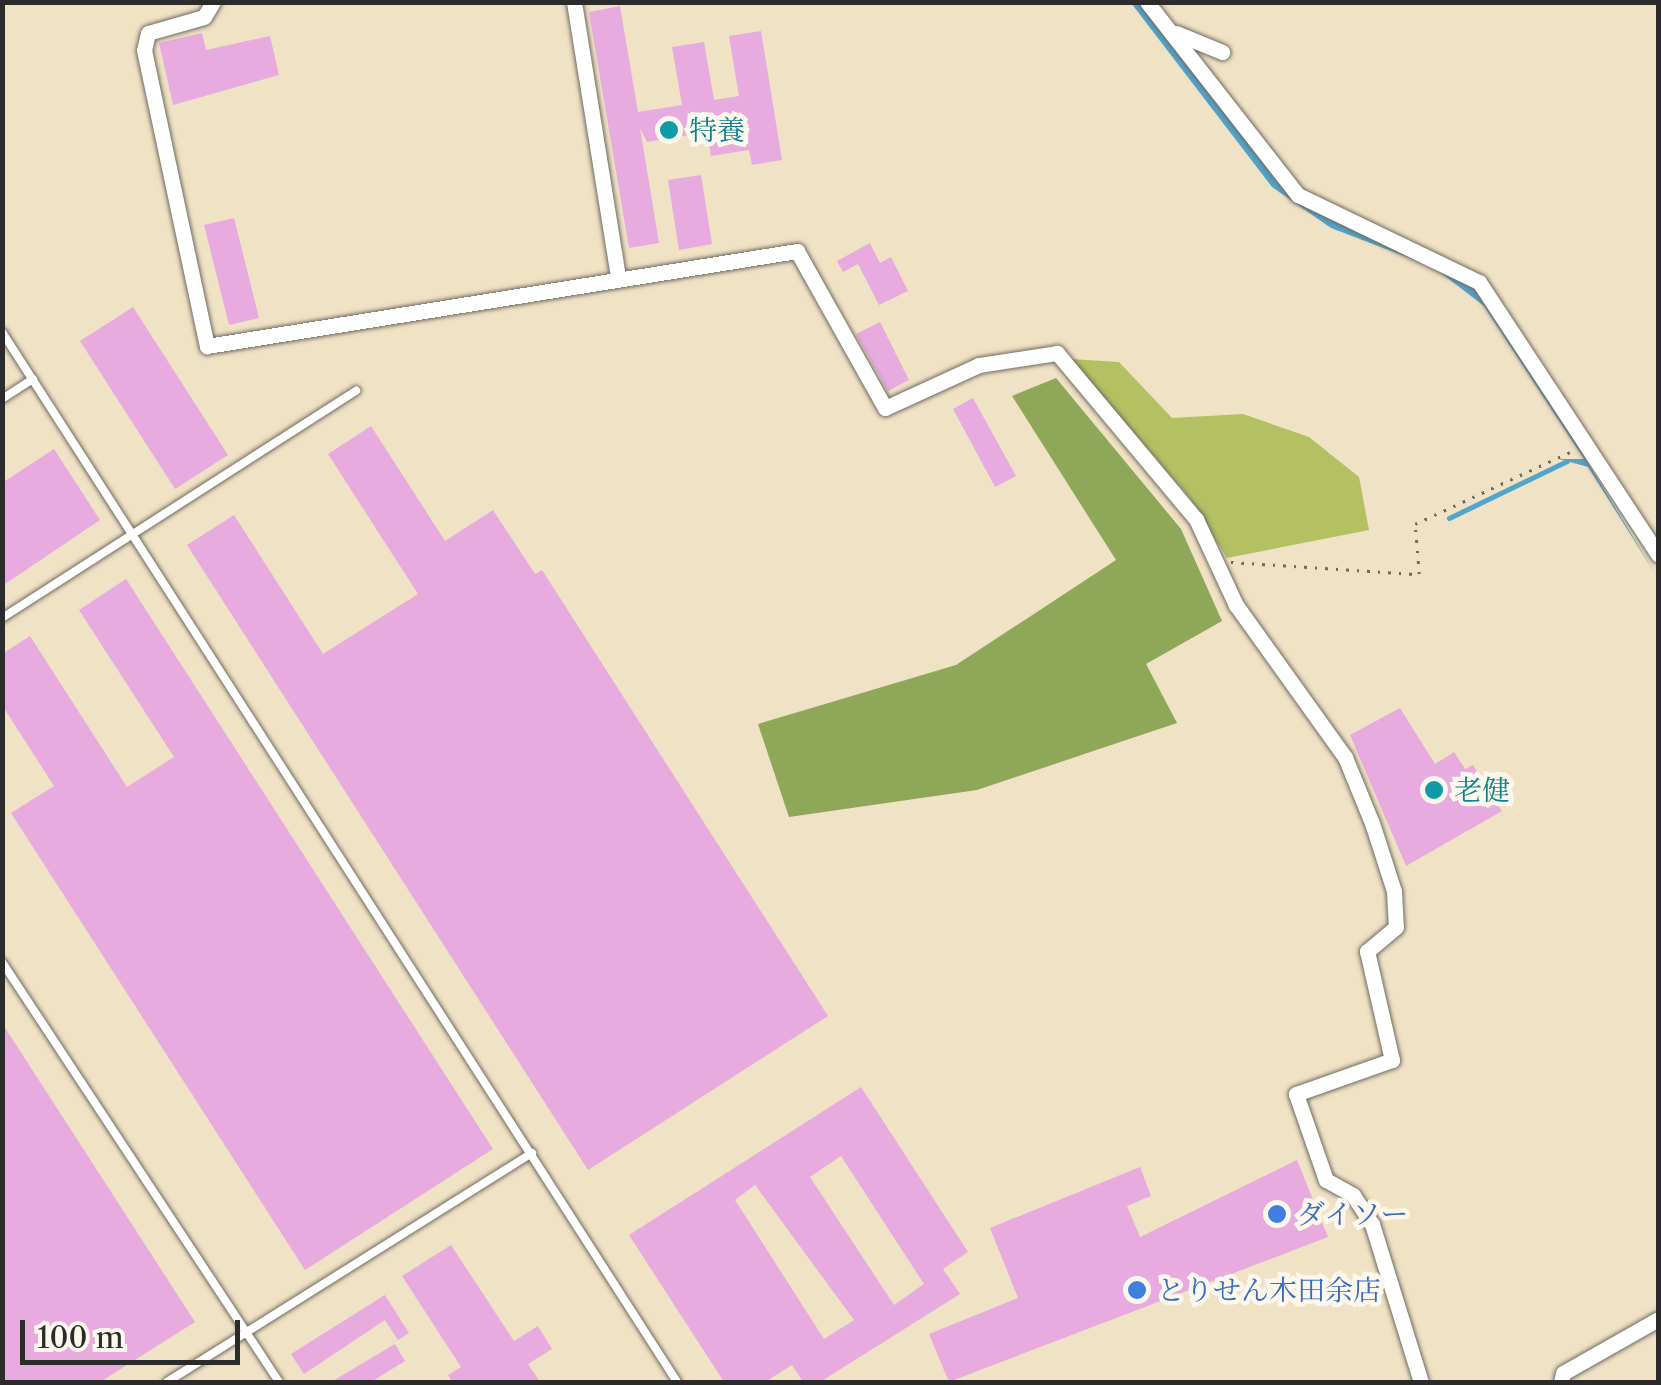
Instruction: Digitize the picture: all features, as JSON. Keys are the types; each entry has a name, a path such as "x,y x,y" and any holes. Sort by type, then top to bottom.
{"street":[{"path":"213,2 204,17 148,34 144,50 208,346 796,251 886,408 979,365 1057,353 1184,502 1220,562 1236,605 1345,757 1394,891 1396,927 1367,951 1392,1060 1296,1094 1326,1180 1353,1195 1372,1224 1422,1382"},
{"path":"574,2 618,277"},
{"path":"1147,2 1298,196 1479,282 1658,554"},
{"path":"1164,25 1222,52"},
{"path":"1562,1382 1563,1373 1658,1318"}],"lane":[{"path":"2,332 677,1382"},
{"path":"2,399 33,379"},
{"path":"4,613 356,391"},
{"path":"2,962 279,1382"},
{"path":"167,1382 532,1153"}],"path":[{"path":"1220,562 1420,574 1414,524 1587,444"}],"green space":[{"path":"1071,359 1119,362 1172,418 1243,414 1309,437 1359,477 1369,530 1227,558 1189,497"},
{"path":"1056,378 1181,529 1222,621 1146,664 1177,723 977,790 789,817 758,724 956,665 1116,560 1012,396"}],"water":[{"path":"1131,3 1141,3 1277,181 1305,205 1468,280 1490,302 1658,578 1588,467 1559,459 1584,459 1484,306 1433,267 1331,228 1272,187"}],"building":[{"name":"特養","path":"620,6 638,112 682,105 672,47 704,42 714,100 739,96 729,36 761,31 782,160 752,165 749,150 711,156 707,132 647,142 640,128 659,243 629,248 589,12"},
{"path":"202,33 206,50 270,36 279,75 173,105 159,43"},
{"path":"701,175 712,244 679,250 668,180"},
{"path":"234,218 259,318 229,325 204,225"},
{"path":"870,243 880,263 891,257 908,291 879,305 858,264 843,272 837,261"},
{"path":"133,307 228,455 175,489 80,341"},
{"path":"880,322 909,380 888,391 856,334"},
{"path":"973,398 1016,476 995,487 953,409"},
{"path":"371,426 445,541 493,510 535,574 542,570 828,1016 588,1170 187,545 234,515 323,654 418,594 328,454"},
{"path":"54,449 100,520 2,586 2,483"},
{"path":"126,579 493,1149 305,1270 11,813 54,786 2,705 2,654 30,636 127,787 174,757 79,610"},
{"name":"老健","path":"1400,708 1435,764 1454,752 1465,769 1473,765 1502,811 1406,866 1350,735"},
{"path":"2,1023 195,1322 100,1382 2,1382"},
{"path":"861,1087 968,1252 943,1269 960,1294 820,1382 803,1382 792,1365 765,1382 724,1382 629,1235","holes":["841,1156 924,1284 894,1305 810,1177","755,1185 854,1320 824,1339 735,1200"]},
{"path":"1297,1160 1328,1237 949,1382 929,1334 1018,1298 990,1228 1140,1167 1151,1196 1127,1206 1140,1237"},
{"path":"451,1245 514,1341 538,1326 552,1349 528,1364 540,1382 452,1382 448,1375 461,1367 402,1276"},
{"path":"385,1295 409,1333 398,1340 385,1320 304,1374 291,1354"},
{"path":"395,1344 405,1361 371,1382 331,1382"}],"waterway":[{"path":"1449,518 1567,461"}],"place":[{"name":"特養","path":"669,130"},
{"name":"老健","path":"1434,790"},
{"name":"ダイソー","path":"1277,1214"},
{"name":"とりせん木田余店","path":"1137,1290"}]}
